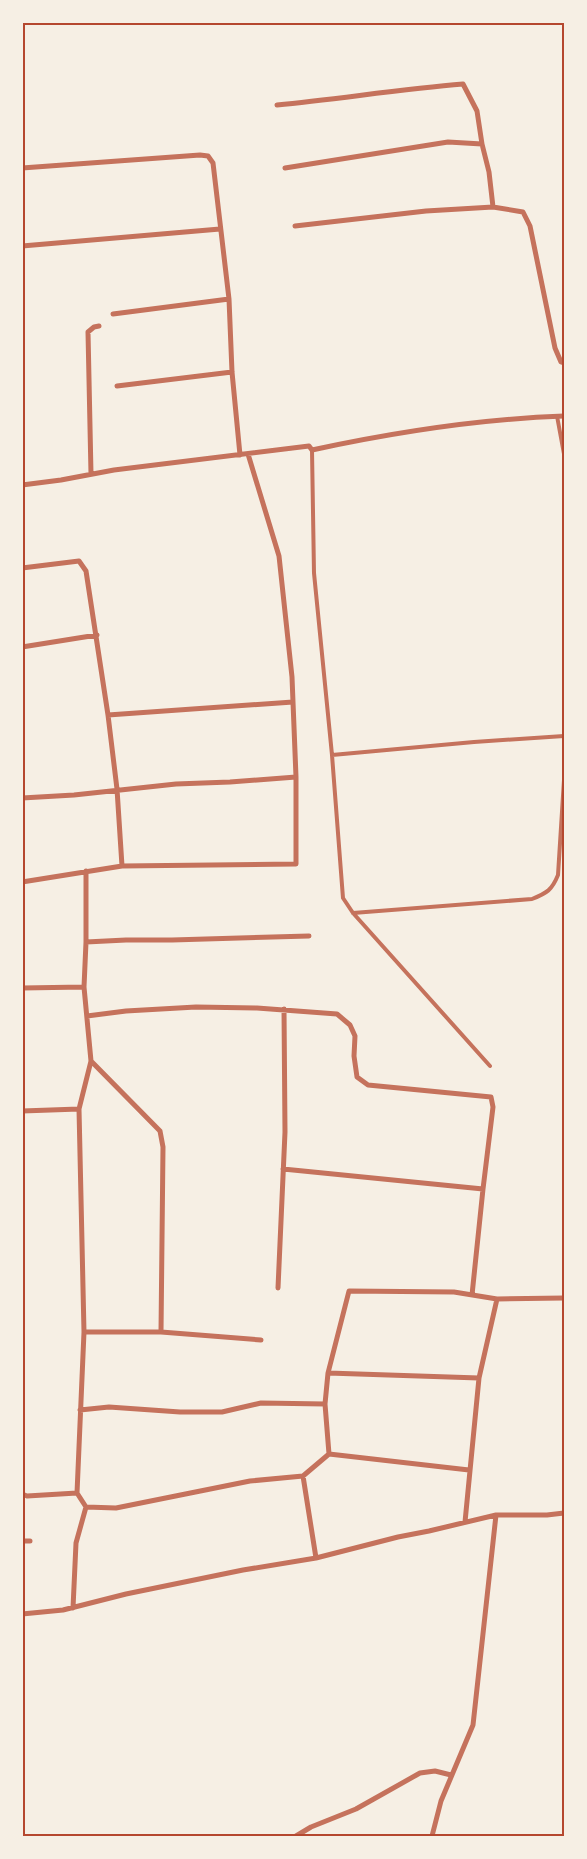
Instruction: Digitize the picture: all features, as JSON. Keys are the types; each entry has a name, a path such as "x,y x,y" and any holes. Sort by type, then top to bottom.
{"street":[{"path":"277,105 463,84 478,111 482,144 489,172 493,208"},
{"path":"285,168 448,142 482,144"},
{"path":"22,168 200,155 208,156 213,163 214,169 229,299 232,372 240,455"},
{"path":"295,226 426,211 493,208 524,212 530,226 554,348 561,362 564,363"},
{"path":"22,246 220,229"},
{"path":"113,314 229,299"},
{"path":"92,474 88,332 94,326 99,326"},
{"path":"117,386 232,372"},
{"path":"22,485 309,446 312,450 378,436 520,417 564,416"},
{"path":"22,882 122,866 296,864 296,777 293,702 279,556 248,454"},
{"path":"22,568 79,561 86,571 97,635 117,789 122,866"},
{"path":"22,647 97,635"},
{"path":"108,716 293,702"},
{"path":"22,798 74,795 176,784 296,777"},
{"path":"72,1608 76,1543 86,1507 77,1493 84,1332 79,1109 91,1061 84,987 86,871"},
{"path":"86,942 309,936"},
{"path":"22,988 84,987"},
{"path":"87,1016 126,1011 196,1007 284,1009 337,1014 350,1025 355,1036 354,1056 357,1077 368,1085 490,1098 493,1108 482,1189 472,1295"},
{"path":"278,1288 285,1132 284,1009"},
{"path":"91,1061 160,1131 163,1147 161,1332"},
{"path":"22,1112 79,1109"},
{"path":"283,1169 482,1189"},
{"path":"329,1454 325,1404 328,1373 349,1291 454,1292 497,1299 564,1298"},
{"path":"465,1522 479,1378 497,1299"},
{"path":"84,1332 161,1332 261,1340"},
{"path":"328,1373 479,1378"},
{"path":"80,1410 109,1407 180,1412 222,1412 261,1403 325,1404"},
{"path":"86,1507 116,1508 250,1481 303,1476 329,1454 469,1470"},
{"path":"303,1476 316,1558"},
{"path":"22,1494 27,1496 77,1493"},
{"path":"22,1614 72,1608 126,1594 243,1570 316,1558 391,1538 496,1515 564,1513"},
{"path":"432,1836 441,1801 472,1725 496,1515"},
{"path":"22,1541 30,1541"},
{"path":"296,1836 311,1827 356,1809 420,1773 435,1771 451,1774"}],"lane":[{"path":"557,416 564,454"},
{"path":"312,450 314,573 332,754 343,898 353,913 490,1066"},
{"path":"332,754 564,736"},
{"path":"353,913 532,899 545,894 554,887 558,875 564,780"}]}
